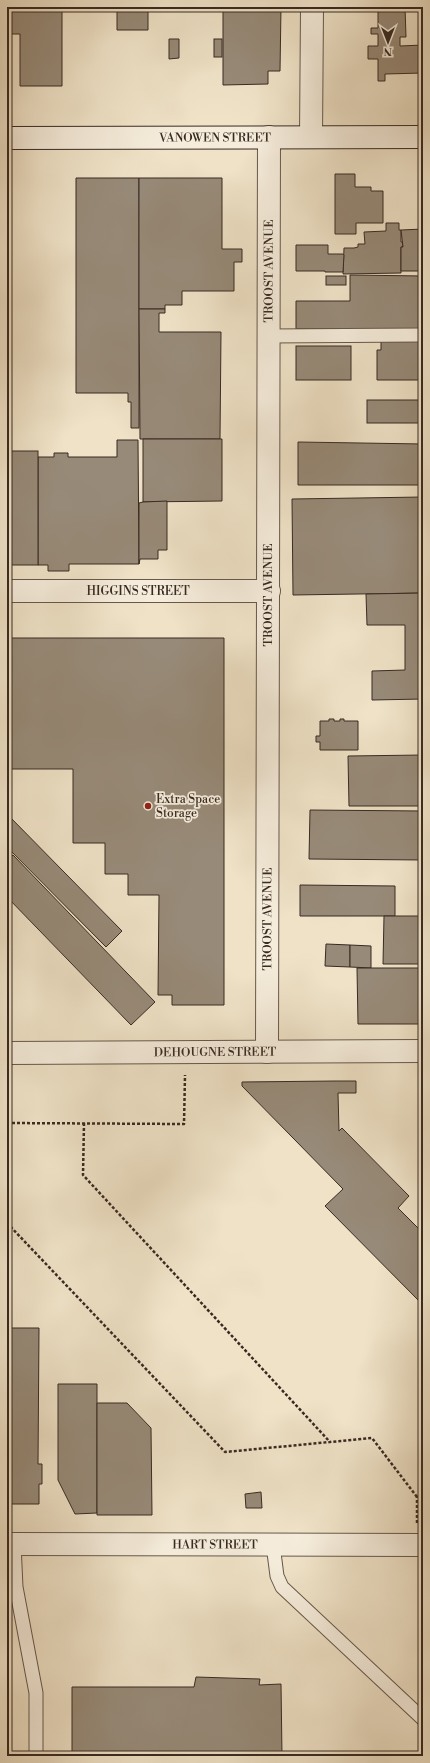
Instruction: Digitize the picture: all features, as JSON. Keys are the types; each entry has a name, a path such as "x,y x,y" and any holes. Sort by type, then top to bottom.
{"street":[{"path":"311,138 312,7"},
{"name":"VANOWEN STREET","path":"7,138 423,138"},
{"name":"TROOST AVENUE","path":"267,1052 269,138"},
{"name":"HIGGINS STREET","path":"7,591 269,591"},
{"name":"DEHOUGNE STREET","path":"7,1053 423,1051"},
{"name":"HART STREET","path":"11,1544 420,1545"}],"lane":[{"path":"269,336 423,335"},
{"path":"11,1544 16,1587 36,1693 36,1756"},
{"path":"273,1545 277,1576 282,1587 423,1718"}],"path":[{"path":"7,1123 184,1124 185,1052"},
{"path":"84,1123 83,1175 330,1442"},
{"path":"7,1223 225,1452 372,1438 417,1497 420,1545"},
{"path":"417,1497 423,1494"}],"building":[{"path":"22,7 54,8 54,10 62,10 62,86 20,86 20,34 7,34 7,9 22,9"},
{"path":"117,7 169,8 148,8 148,30 117,30"},
{"path":"223,7 281,7 280,71 268,71 268,84 223,85"},
{"path":"378,7 405,7 406,37 400,37 400,46 423,45 423,73 385,74 385,81 378,81 378,59 368,59 368,46 378,46 378,34 371,34 371,28 378,28"},
{"path":"169,39 179,39 179,58 169,59"},
{"path":"214,39 222,39 222,57 214,57"},
{"path":"335,174 355,174 355,187 371,187 371,191 383,191 383,223 356,223 356,234 335,234"},
{"path":"76,178 139,178 139,428 131,428 131,402 128,402 128,393 76,393"},
{"path":"139,178 222,178 222,249 242,249 242,262 234,262 234,291 182,291 182,305 165,305 165,309 139,309"},
{"path":"386,223 399,223 399,230 401,230 401,242 403,242 403,247 401,247 401,273 343,274 344,248 354,248 358,247 358,244 365,244 364,232 386,231"},
{"path":"423,229 423,271 401,271 401,247 403,247 401,230"},
{"path":"296,245 328,245 328,254 344,255 343,272 296,271"},
{"path":"350,275 423,276 423,329 296,329 296,301 350,301"},
{"path":"326,276 346,276 346,285 326,285"},
{"path":"139,309 165,309 165,313 159,313 159,332 221,332 220,439 140,439"},
{"path":"381,341 423,341 423,380 377,380 377,350 381,350"},
{"path":"296,346 351,346 351,380 296,380"},
{"path":"367,400 421,400 421,423 367,423"},
{"path":"143,439 222,439 222,501 143,502"},
{"path":"117,440 138,440 139,564 69,564 69,571 48,571 48,565 38,565 38,457 54,457 54,453 68,453 68,457 117,457"},
{"path":"298,442 423,444 423,485 298,485"},
{"path":"7,451 38,451 38,565 7,565"},
{"path":"423,497 423,593 293,595 292,499"},
{"path":"167,501 167,550 158,550 158,559 140,559 139,564 139,503"},
{"path":"423,593 423,699 372,700 372,671 405,670 405,625 367,625 366,594"},
{"name":"Extra Space Storage","path":"7,638 224,638 224,1005 172,1005 172,995 158,995 159,895 128,895 128,874 105,874 105,843 73,843 73,769 7,769"},
{"path":"329,719 334,719 334,721 344,719 344,721 358,721 358,750 320,750 320,742 316,742 316,736 320,736 320,721 329,721"},
{"path":"423,755 423,806 349,806 348,756"},
{"path":"310,810 423,811 423,860 309,859"},
{"path":"7,814 122,931 106,947 7,847"},
{"path":"13,855 155,1002 131,1025 7,897 7,861"},
{"path":"300,885 395,886 395,916 300,916"},
{"path":"384,916 420,916 420,920 423,920 423,964 383,964"},
{"path":"326,944 350,945 350,967 325,966"},
{"path":"350,945 371,946 371,968 350,967"},
{"path":"357,968 423,968 423,1024 358,1024"},
{"path":"356,1081 356,1093 338,1093 339,1131 342,1128 409,1196 398,1208 423,1233 423,1305 325,1206 343,1189 242,1086 242,1082"},
{"path":"7,1328 39,1328 38,1464 42,1464 42,1484 39,1484 39,1504 7,1504"},
{"path":"58,1384 97,1384 97,1513 75,1514 58,1480"},
{"path":"97,1403 127,1403 151,1428 152,1515 97,1515"},
{"path":"261,1492 262,1508 246,1508 245,1494"},
{"path":"196,1677 260,1679 259,1685 281,1684 282,1756 72,1756 72,1687 194,1687"}],"place":[{"name":"Extra Space Storage","path":"148,806"}]}
